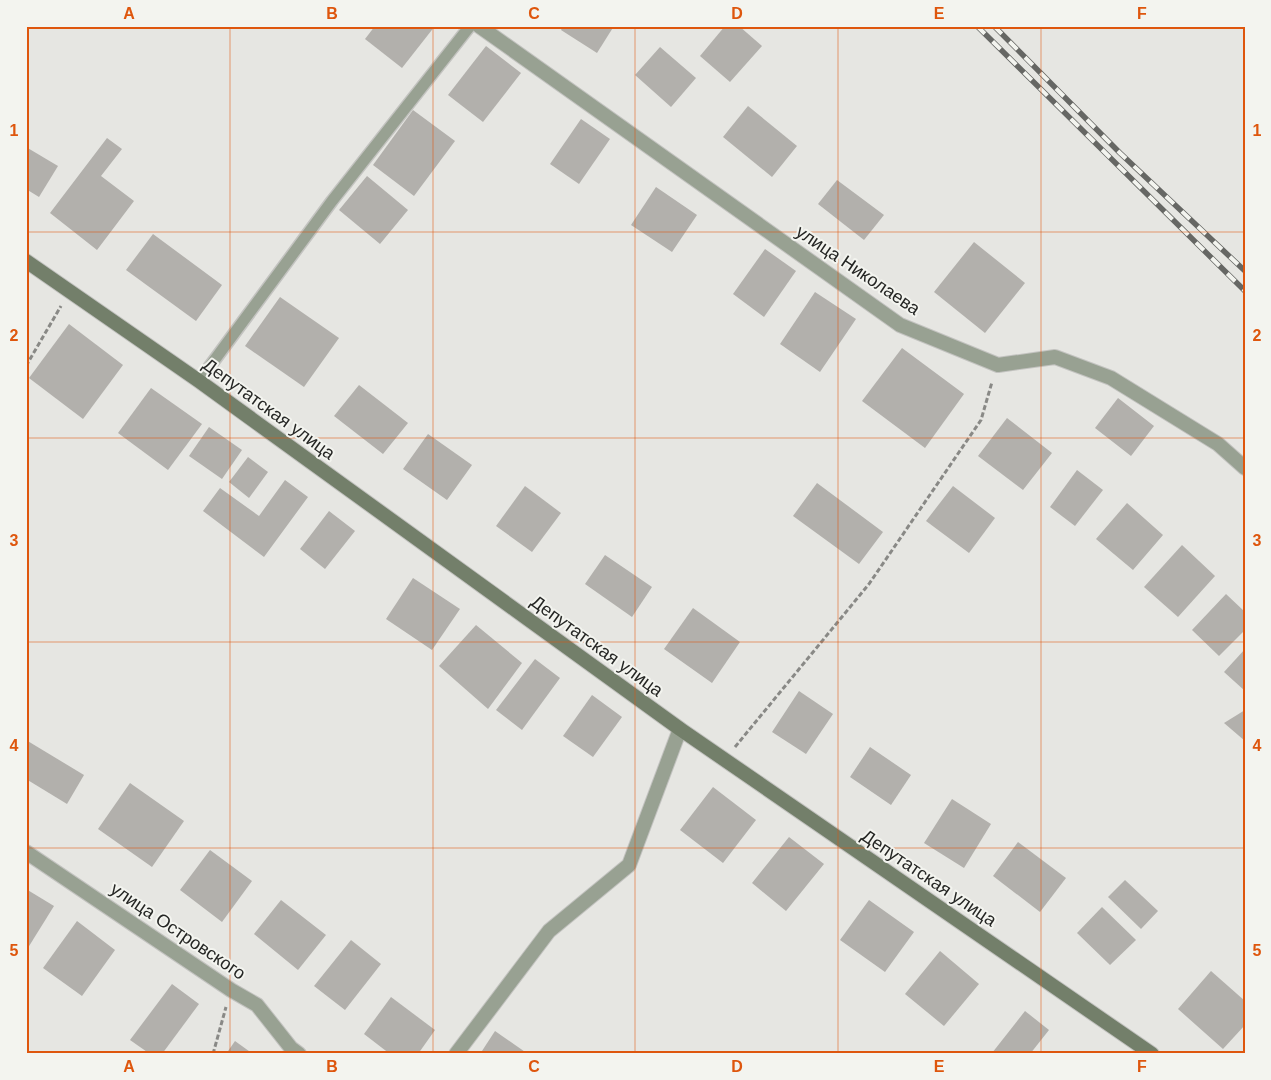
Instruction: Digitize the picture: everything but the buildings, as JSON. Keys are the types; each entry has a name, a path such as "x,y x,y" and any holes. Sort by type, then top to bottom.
{"main road":[{"name":"Депутатская улица","path":"26,261 199,381 724,760 1152,1054"}],"street":[{"name":"улица Николаева","path":"479,26 900,325 998,365"},
{"path":"998,365 1055,357 1111,378 1218,444 1245,468"},
{"path":"456,1054 549,932 629,865 680,729"},
{"name":"улица Островского","path":"26,852 231,990 257,1005 291,1048 299,1054"}],"lane":[{"path":"199,381 332,201 470,26"}],"path":[{"path":"26,366 70,291"},
{"path":"724,760 869,584 981,420 998,365"},
{"path":"213,1054 231,990"}],"railway":[{"path":"977,26 1245,291"},
{"path":"994,26 1120,153 1245,271"}]}
